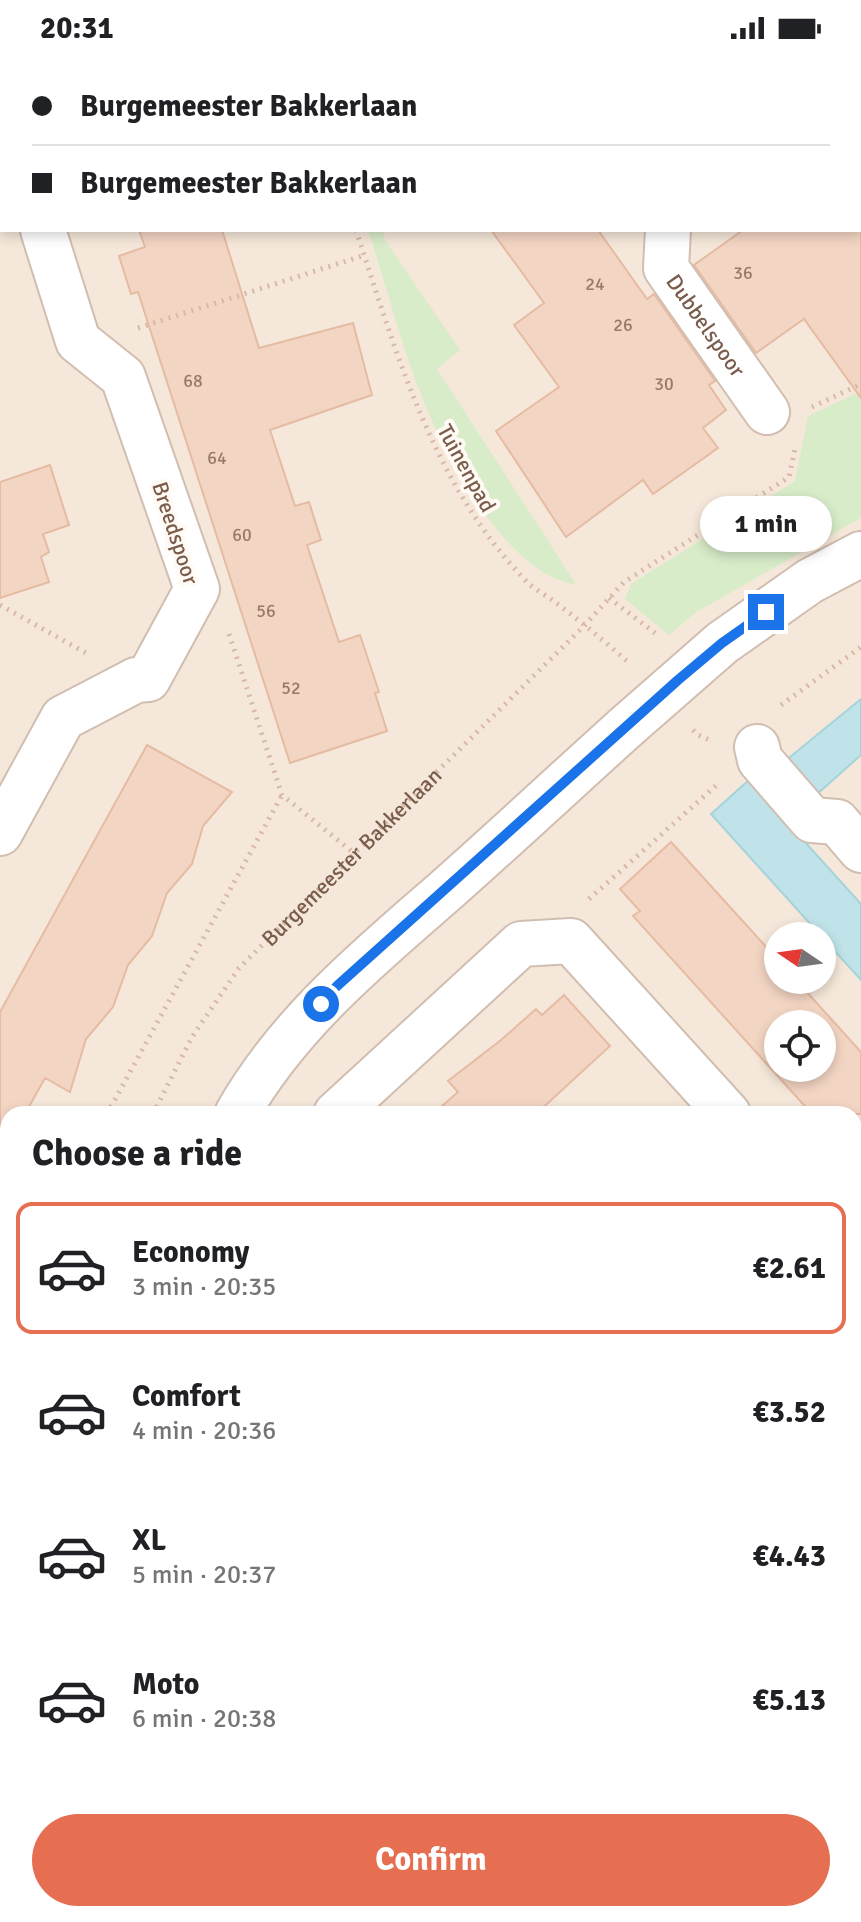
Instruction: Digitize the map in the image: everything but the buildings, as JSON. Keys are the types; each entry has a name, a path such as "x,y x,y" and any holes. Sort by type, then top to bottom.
{"street":[{"name":"Breedspoor","path":"0,833 63,718 136,680 148,679 197,589 123,377 78,341 44,232"},
{"name":"Dubbelspoor","path":"668,232 666,268 790,421"},
{"path":"242,1106 265,1068 337,986 626,727 722,643 810,581 861,554"},
{"path":"757,747 760,760 812,820 837,822 861,850"},
{"path":"345,1106 521,944 550,941 571,941 721,1106"}],"path":[{"name":"Tuinenpad","path":"357,232 401,369 419,414 468,508 496,548 530,585 633,666"},
{"path":"84,346 365,255"},
{"path":"790,421 861,384"},
{"name":"Burgemeester Bakkerlaan","path":"157,1106 192,1037 239,968 584,626 624,582 789,477 790,421"},
{"path":"197,589 223,618 282,795 355,854"},
{"path":"609,598 663,639"},
{"path":"0,605 136,680"},
{"path":"550,941 580,906 757,747"},
{"path":"111,1106 282,795"}],"shaded area":[{"path":"0,232 861,232 861,1106 0,1106"}],"green space":[{"path":"369,232 383,232 385,240 460,350 437,369 576,584 553,577 530,563 509,544 472,495 433,423 398,328"},
{"path":"861,391 861,518 695,613 669,635 625,599 631,584 795,481 808,416"}],"water":[{"path":"861,699 861,755 816,795 785,761"},
{"path":"749,780 861,904 861,980 836,952 836,922 809,922 711,814"}],"route":[{"path":"321,1004 337,986 678,680 766,612"}]}
